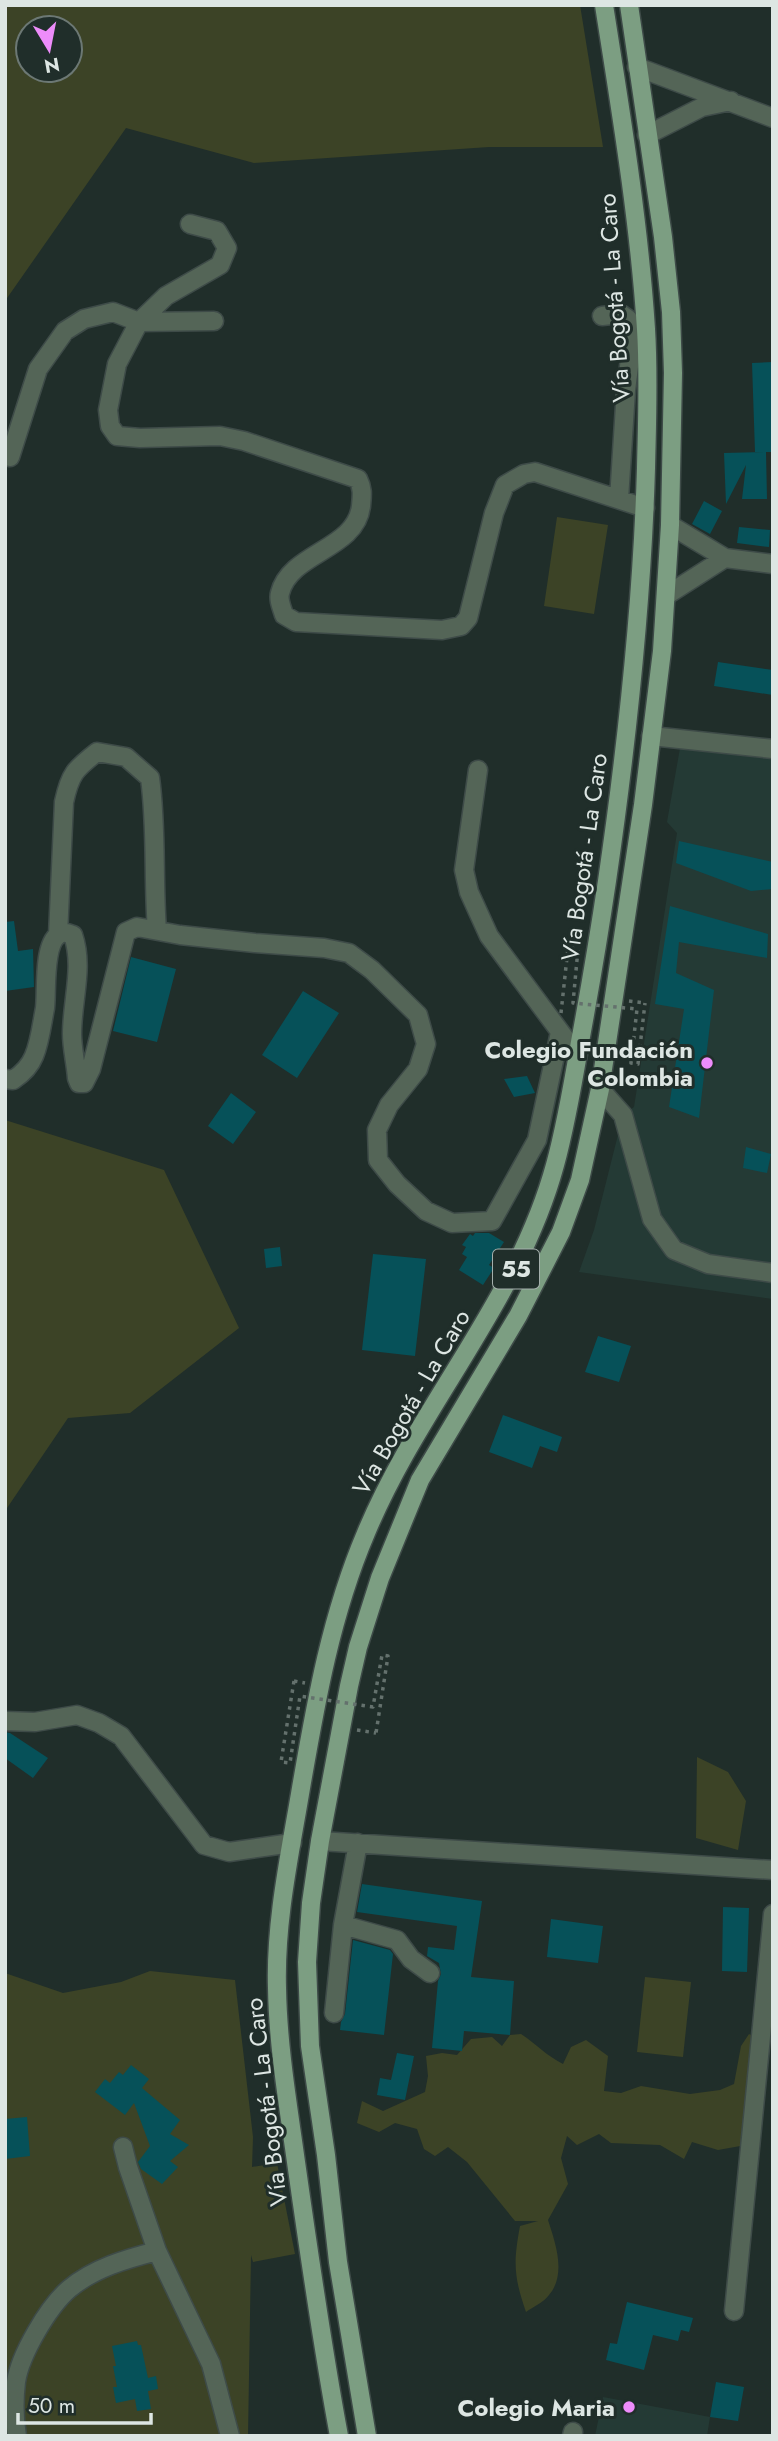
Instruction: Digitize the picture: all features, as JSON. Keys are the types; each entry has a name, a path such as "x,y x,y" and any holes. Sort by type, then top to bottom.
{"main road":[{"name":"Vía Bogotá - La Caro","path":"339,2436 283,2081 277,1978 280,1927 292,1843 327,1652 341,1599 383,1493 497,1304 519,1262 555,1167 597,944 624,758 640,600 648,384 646,328 625,144 604,5"},
{"name":"55","path":"629,5 637,66"},
{"name":"Vía Bogotá - La Caro","path":"367,2436 338,2262 310,2046 307,1962 311,1903 320,1840 352,1673 380,1578 420,1480 518,1316 561,1232 580,1180 600,1089 643,805 667,595 670,526 673,373 671,312 663,237 637,66"}],"street":[{"path":"637,66 773,118"},
{"path":"647,135 702,107 732,101"},
{"path":"190,224 217,231 227,248 220,265 166,296 139,322 117,363 108,410 110,426 117,436 219,436 244,441 358,479 362,489 360,511 353,528 303,564 286,580 279,595 284,615 296,622 442,630 461,626 468,618 494,513 505,485 524,474 535,472 645,508"},
{"path":"10,457 38,369 65,331 84,319 113,312 139,322 214,321"},
{"path":"602,316 621,314 628,319 631,330 619,499"},
{"path":"670,526 724,558 773,564"},
{"path":"667,595 724,558"},
{"path":"651,736 773,749"},
{"path":"58,935 68,782 76,769 97,752 126,757 150,778 154,807 157,930"},
{"path":"478,770 464,870 469,892 489,936 578,1054"},
{"path":"5,1079 13,1080 23,1073 34,1056 45,1007 48,963 53,942 58,935 65,932 73,935 79,960 72,1035 79,1083 84,1083 91,1069 125,932 137,927 349,953 373,970 418,1015 426,1044 418,1069 389,1105 377,1130 378,1160 411,1199 426,1211 452,1223 492,1221 537,1140 560,1032"},
{"path":"600,1089 623,1115 652,1219 674,1250 708,1264 773,1273"},
{"path":"5,1721 35,1722 77,1715 99,1723 121,1736 204,1845 229,1852 292,1843"},
{"path":"320,1840 773,1870"},
{"path":"334,2012 343,1925 358,1843"},
{"path":"734,2311 773,1914"},
{"path":"343,1925 397,1940 411,1959 430,1973"},
{"path":"123,2147 157,2251 211,2364 230,2436"},
{"path":"13,2424 16,2381 24,2357 45,2318 68,2290 96,2271 120,2260 157,2251"}],"path":[{"path":"561,1013 568,947 578,949 573,1003 637,1009 631,1063 638,1064 645,1003"},
{"path":"294,1681 281,1762 289,1763 300,1696 373,1707 382,1655 388,1656 376,1733"}],"shaded area":[{"name":"Colegio Fundación Colombia","path":"680,748 773,759 773,1299 579,1272 594,1230 623,1115 634,1107 677,833 667,822"},
{"name":"Colegio Maria","path":"603,2397 710,2417 707,2436 595,2436"}],"green space":[{"path":"5,5 580,5 603,147 489,147 254,163 126,128 5,301"},
{"path":"557,517 608,525 594,614 544,606"},
{"path":"5,1120 164,1170 239,1328 130,1413 68,1418 5,1511"},
{"path":"697,1757 728,1772 746,1801 738,1850 696,1838"},
{"path":"150,1971 235,1980 253,2137 252,2167 277,2163 295,2254 253,2262 251,2255 248,2436 5,2436 5,1973 63,1993 121,1982"},
{"path":"645,1977 691,1982 683,2057 637,2052"},
{"path":"521,2034 563,2064 571,2047 586,2040 608,2056 604,2091 621,2093 641,2086 690,2094 720,2090 734,2084 741,2046 749,2034 761,2040 746,2145 718,2150 692,2142 684,2159 660,2145 611,2143 599,2134 577,2145 567,2136 561,2158 568,2184 548,2220 558,2258 557,2278 547,2298 526,2312 516,2270 518,2239 520,2226 538,2221 515,2221 467,2162 448,2147 435,2156 424,2149 417,2129 395,2123 379,2132 357,2123 362,2101 383,2111 425,2092 428,2076 426,2056 442,2053 457,2055 471,2039 492,2037 502,2046 510,2035"}],"building":[{"path":"773,362 773,452 755,452 752,363"},
{"path":"766,452 767,499 742,499 746,465 726,504 724,453"},
{"path":"704,501 722,511 710,534 692,524"},
{"path":"739,527 770,530 769,547 737,543"},
{"path":"718,662 773,670 773,695 714,686"},
{"path":"679,841 773,862 773,889 751,891 676,863"},
{"path":"670,906 768,934 767,958 679,942 676,973 714,990 699,1118 669,1107 684,1009 655,1004"},
{"path":"14,921 18,951 33,949 34,987 5,991 5,922"},
{"path":"131,957 176,969 157,1042 113,1031"},
{"path":"303,991 339,1013 297,1078 262,1055"},
{"path":"527,1076 535,1093 514,1097 504,1079"},
{"path":"231,1093 256,1112 233,1144 208,1126"},
{"path":"746,1147 771,1154 767,1173 743,1168"},
{"path":"475,1233 489,1233 504,1242 489,1265 494,1268 483,1285 459,1270 467,1257 462,1254 466,1247 462,1245 470,1234 473,1236"},
{"path":"280,1247 282,1266 266,1268 264,1249"},
{"path":"373,1254 426,1259 415,1356 362,1350"},
{"path":"598,1336 631,1346 619,1382 585,1372"},
{"path":"503,1415 562,1437 557,1452 540,1446 532,1468 489,1452"},
{"path":"5,1732 48,1758 33,1778 5,1758"},
{"path":"362,1884 482,1901 471,1977 514,1981 510,2035 464,2031 462,2051 432,2048 438,1981 441,1974 439,1963 427,1956 428,1947 454,1950 457,1926 357,1912"},
{"path":"723,1907 749,1908 747,1972 722,1971"},
{"path":"551,1919 603,1926 598,1963 547,1957"},
{"path":"353,1940 390,1950 393,1954 384,2035 340,2030 345,2014"},
{"path":"397,2053 414,2056 405,2100 377,2095 380,2078 391,2080"},
{"path":"131,2065 149,2079 142,2088 180,2120 170,2134 189,2145 170,2161 178,2167 162,2184 141,2169 138,2162 150,2146 134,2103 125,2115 95,2092 105,2079 110,2083 119,2072 123,2075"},
{"path":"27,2117 30,2156 5,2159 5,2119"},
{"path":"627,2302 693,2318 689,2332 681,2330 678,2341 653,2335 644,2370 606,2360 610,2343 617,2344"},
{"path":"137,2341 138,2345 141,2345 148,2378 156,2376 158,2389 148,2391 151,2409 137,2411 135,2399 116,2403 113,2387 117,2387 113,2366 116,2366 112,2346"},
{"path":"716,2382 744,2387 738,2421 710,2417"}],"place":[{"name":"Colegio Fundación Colombia","path":"707,1063"},
{"name":"Colegio Maria","path":"629,2407"}]}
